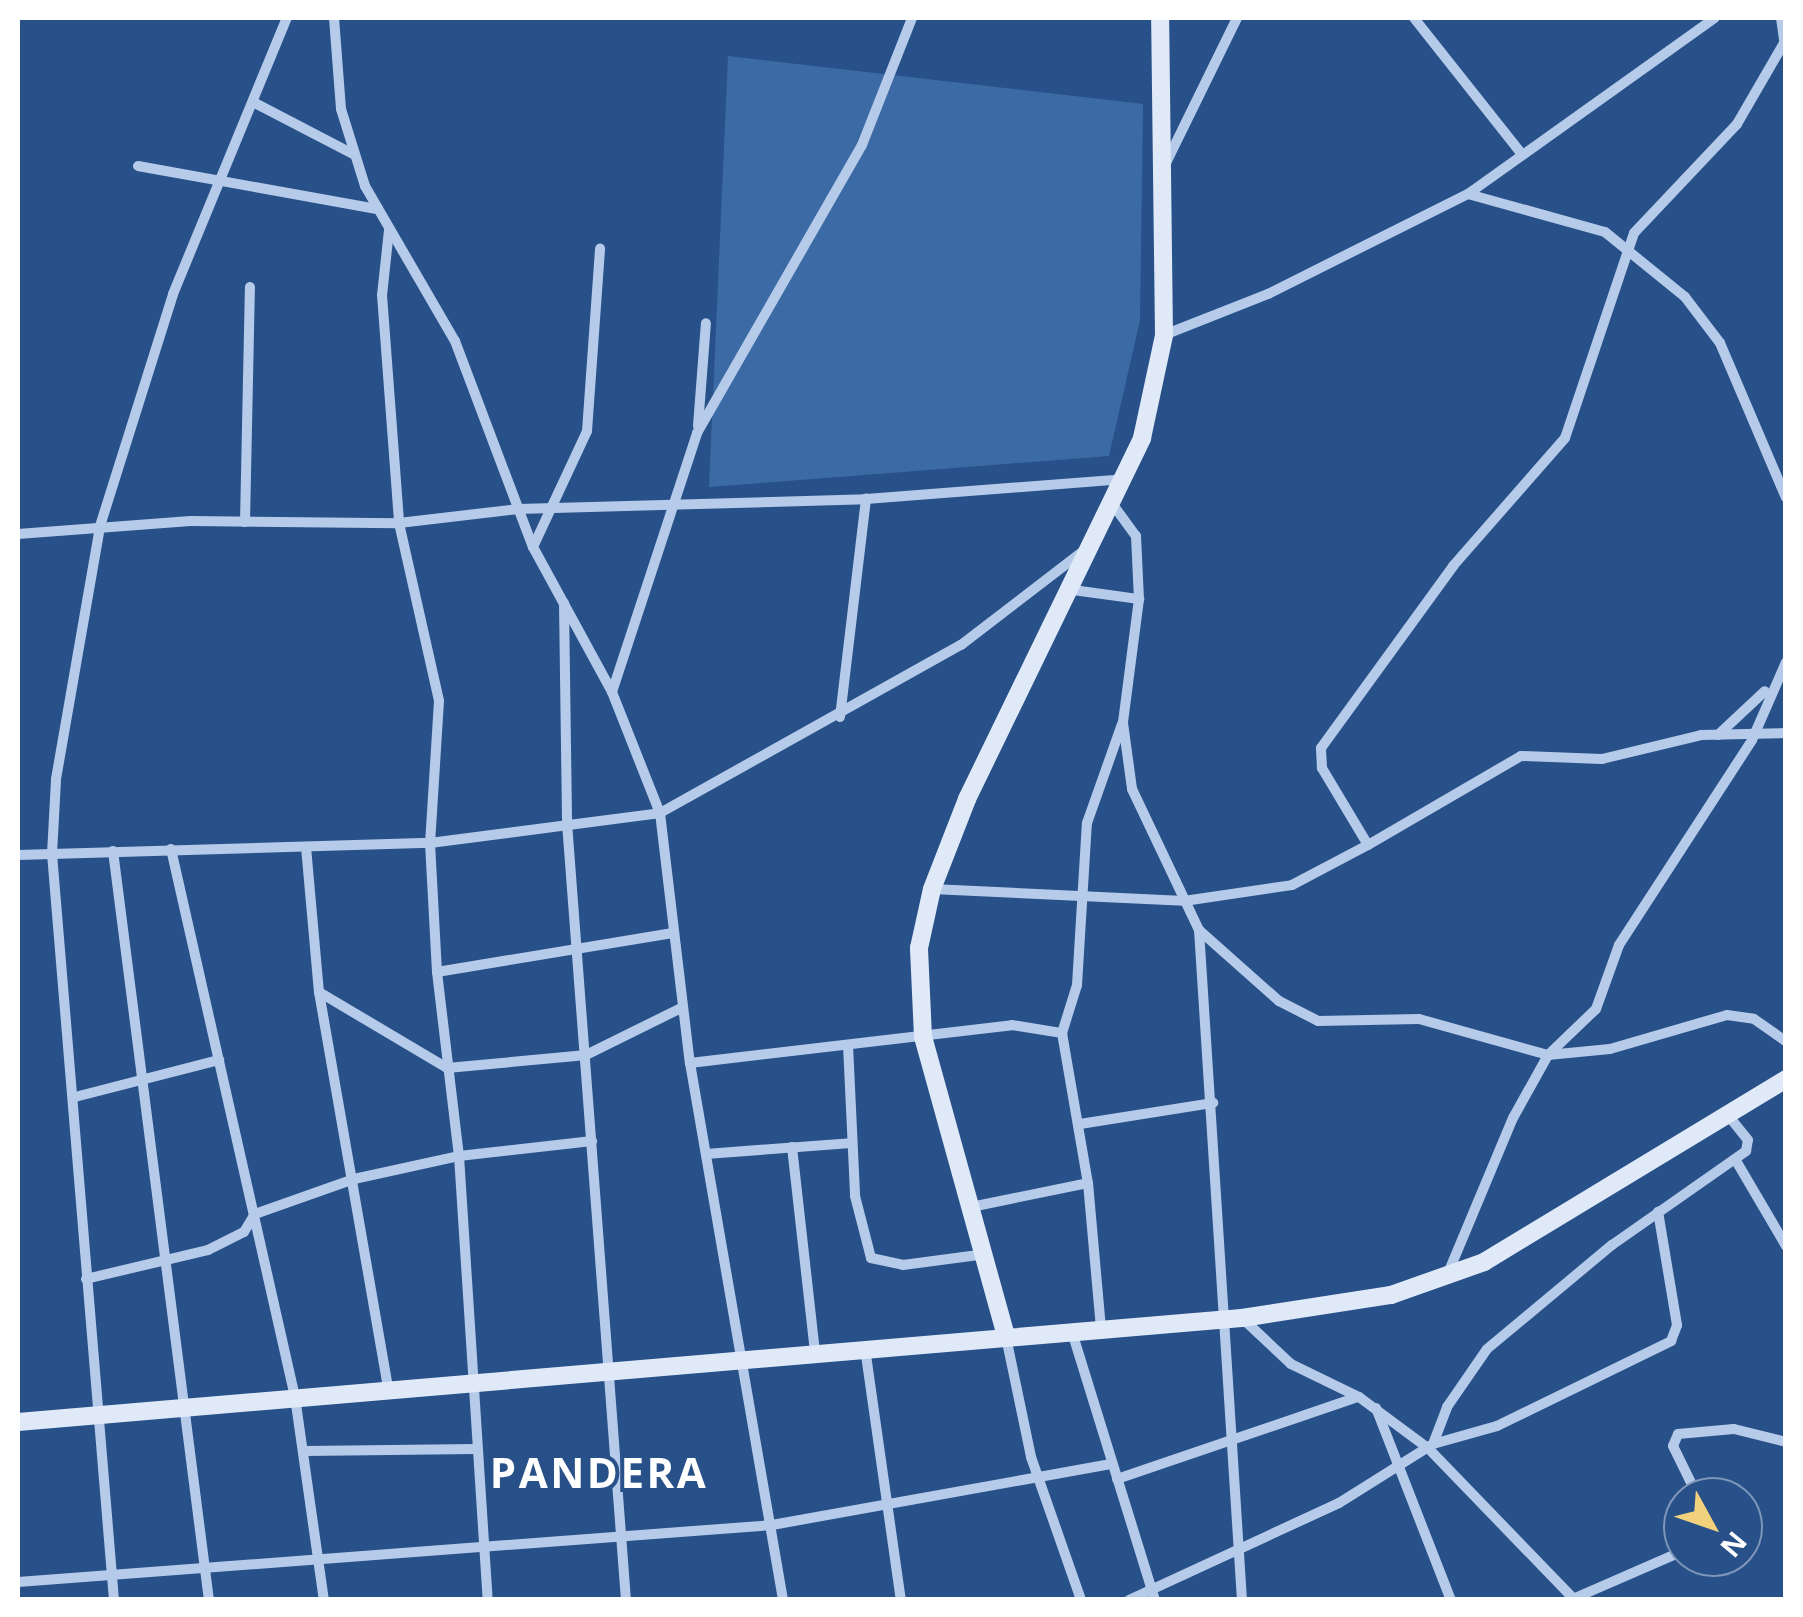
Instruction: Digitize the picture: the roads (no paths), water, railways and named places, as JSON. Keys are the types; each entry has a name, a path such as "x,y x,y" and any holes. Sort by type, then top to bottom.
{"street":[{"path":"114,1600 52,854 72,663 100,526 173,294 288,18"},
{"path":"334,18 353,154 378,209 455,341 533,547 564,596 612,692 660,813 690,1064 783,1600"},
{"path":"697,432 862,145 912,18"},
{"path":"1081,1600 1038,1480 1006,1336 978,1255 971,1207 923,1037 920,948 932,889 976,782 1128,478 1164,335 1160,18"},
{"path":"1163,168 1237,18"},
{"path":"1414,18 1521,153"},
{"path":"1164,335 1268,294 1468,194 1715,18"},
{"path":"1368,845 1322,768 1321,748 1453,566 1565,438 1628,247 1737,124 1785,46 1781,18"},
{"path":"253,102 353,154"},
{"path":"138,166 222,176 378,209"},
{"path":"1468,194 1569,220 1628,247 1685,297 1720,343 1786,498"},
{"path":"390,229 382,295 398,523 439,701 430,843 436,972 458,1156 488,1600"},
{"path":"533,547 587,431 600,248"},
{"path":"245,522 250,287"},
{"path":"612,692 676,506 697,432 706,323"},
{"path":"18,534 100,526 398,523 518,509 866,499 1128,478"},
{"path":"840,717 866,499"},
{"path":"1114,506 1136,536 1139,599 1123,722 1132,789 1199,930 1234,1319 1232,1441 1242,1600"},
{"path":"18,855 430,843 660,813 840,717 974,636 1097,540"},
{"path":"1074,590 1139,599"},
{"path":"564,596 567,823 626,1600"},
{"path":"1718,734 1768,688 1786,662"},
{"path":"1446,1279 1474,1201 1548,1055 1596,1009 1619,946 1752,740 1768,688"},
{"path":"1101,1329 1088,1182 1062,1034 1077,985 1078,891 1094,791 1123,722"},
{"path":"932,889 1078,891 1184,901 1292,885 1520,756 1602,759 1718,734 1752,740 1786,733"},
{"path":"306,847 319,992 388,1389"},
{"path":"172,849 295,1397 324,1600"},
{"path":"114,851 170,1263 209,1600"},
{"path":"1199,930 1302,1016 1419,1019 1548,1055 1610,1049 1727,1015 1754,1019 1786,1040"},
{"path":"436,972 484,958 578,950 673,933"},
{"path":"319,992 447,1068 586,1055 683,1007"},
{"path":"690,1064 1012,1025 1062,1034"},
{"path":"848,1045 851,1143 871,1258 904,1264 978,1255"},
{"path":"75,1096 219,1060"},
{"path":"18,1422 865,1347 1234,1319 1446,1279 1786,1079"},
{"path":"1080,1124 1213,1103"},
{"path":"1431,1446 1447,1407 1487,1350 1658,1212 1735,1159 1748,1140 1728,1115"},
{"path":"86,1279 170,1263 232,1241 255,1214 354,1180 458,1156 592,1141"},
{"path":"706,1154 851,1143"},
{"path":"792,1148 816,1353"},
{"path":"1735,1159 1786,1246"},
{"path":"971,1207 1088,1182"},
{"path":"1129,1600 1154,1594 1239,1547 1402,1470 1431,1446 1497,1426 1670,1340 1677,1325 1658,1212"},
{"path":"1234,1319 1291,1364 1358,1397 1431,1446 1575,1599 1663,1560"},
{"path":"1072,1331 1110,1464 1154,1594"},
{"path":"865,1347 902,1600"},
{"path":"1118,1479 1358,1397"},
{"path":"1375,1407 1451,1600"},
{"path":"1688,1477 1673,1446 1678,1434 1734,1429 1786,1442"},
{"path":"305,1451 475,1449"},
{"path":"18,1582 112,1579 203,1566 319,1558 622,1541 772,1525 1110,1464"}],"district":[{"name":"PANDERA","path":"599,1472"}]}
